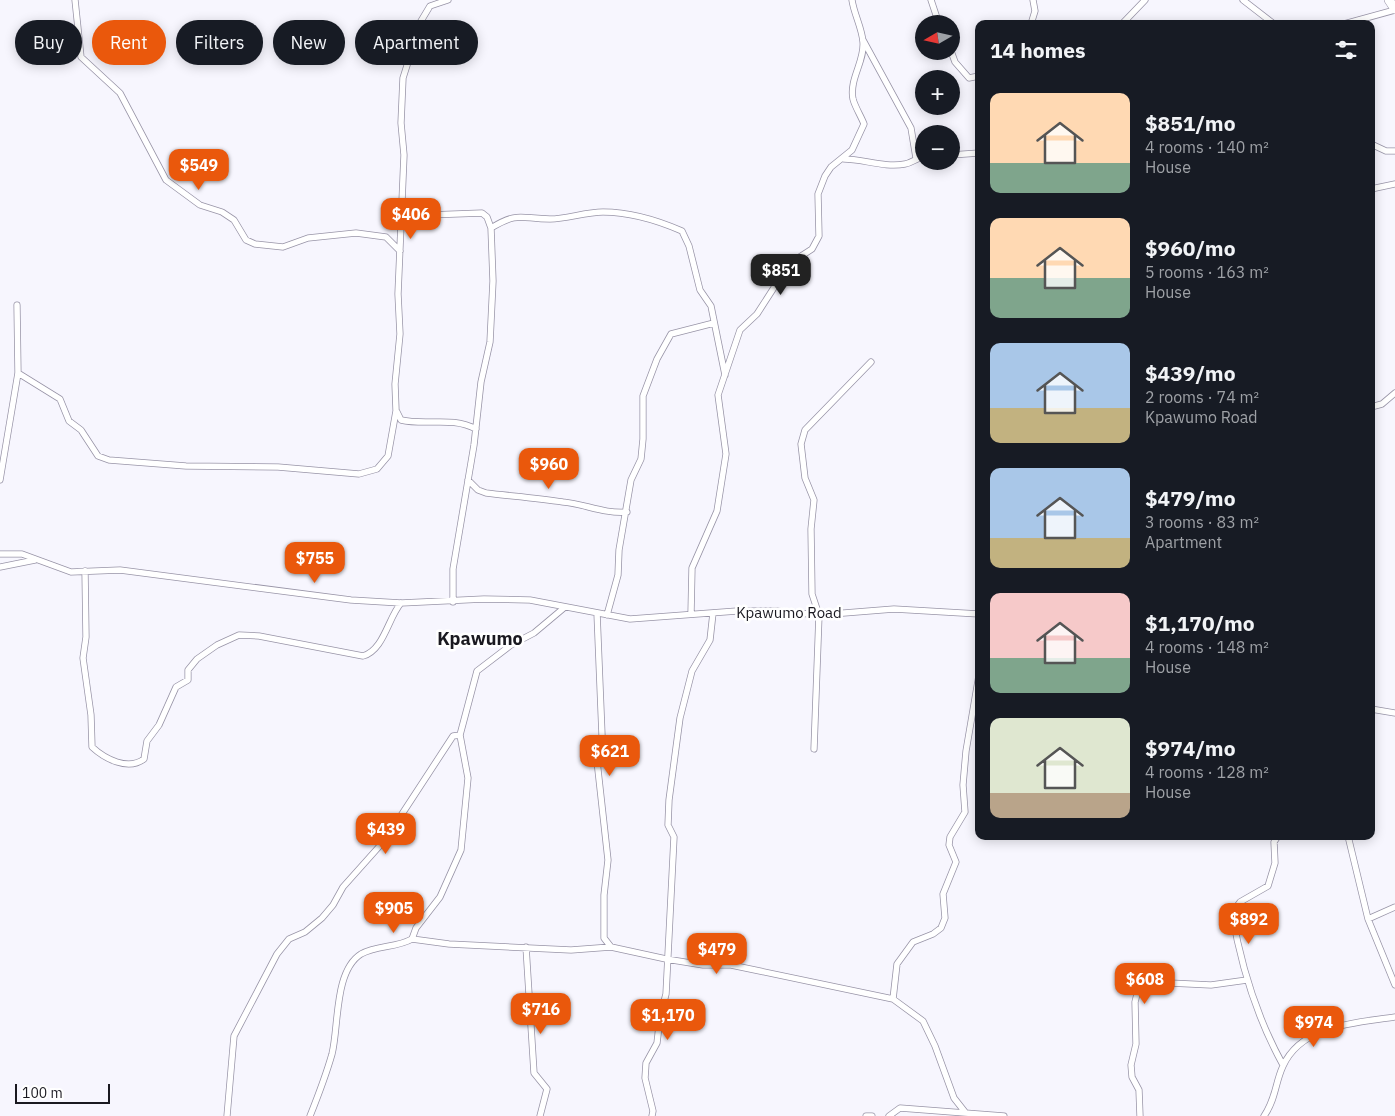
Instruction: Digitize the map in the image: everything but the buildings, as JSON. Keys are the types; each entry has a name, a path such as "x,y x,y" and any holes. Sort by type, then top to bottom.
{"street":[{"path":"75,0 81,57 120,93 166,180 200,204 234,220 246,240 255,244 283,247 308,238 356,234 386,237 400,251"},
{"path":"18,373 60,399 69,422 81,430 98,456 109,460 186,466 278,467 359,474 377,468 388,456 396,410 395,384 400,334 398,294 404,155 401,123 404,78 421,21 430,6 448,0"},
{"path":"852,0 854,15 863,40 911,128 915,152"},
{"path":"931,0 936,15"},
{"path":"1032,20 1035,11 1033,0"},
{"path":"1126,20 1145,0"},
{"path":"1243,0 1269,20"},
{"path":"1354,20 1393,4"},
{"path":"691,613 692,568 718,511 726,454 718,395 740,330 758,314 784,272 795,260 812,249 819,236 818,194 824,176 831,167 844,159 852,150 864,124 853,98 854,83 863,56 863,40"},
{"path":"954,60 969,78 975,77"},
{"path":"1375,146 1386,151 1395,151"},
{"path":"960,154 975,153"},
{"path":"844,159 884,164 906,164 915,159"},
{"path":"1375,187 1395,184"},
{"path":"490,228 507,218 530,216 550,219 604,212 666,224 682,231 689,246 700,290 711,306 725,375"},
{"path":"402,216 482,213 488,217 490,228 493,281 490,342 481,382 476,429 453,569 453,602"},
{"path":"0,480 18,373 17,305"},
{"path":"608,615 618,575 619,550 631,480 640,459 644,439 643,396 657,360 671,334 714,323"},
{"path":"814,749 819,615 812,594 811,530 814,500 805,478 801,444 805,430 871,362"},
{"path":"1375,406 1382,404 1395,393"},
{"path":"396,410 401,420 410,422 464,423 476,429"},
{"path":"468,480 478,490 486,492 592,507 598,511 627,512"},
{"name":"Kpawumo Road","path":"0,554 22,554 71,572 120,570 351,600 401,603 453,602 484,599 530,600 630,619 691,613 776,611 819,615 894,609 975,614"},
{"path":"0,567 37,560"},
{"path":"85,571 86,638 83,658 91,715 92,747 110,760 128,764 144,759 147,741 160,725 176,687 188,680 188,670 197,659 217,645 240,635 363,656 372,653 393,612 401,603"},
{"path":"412,939 416,928 440,897 461,850 468,778 460,735 477,671 511,645 534,633 565,607"},
{"path":"596,613 602,735 597,761 608,860 604,895 604,938 611,947"},
{"path":"652,1116 653,1110 644,1078 646,1063 657,1043 660,1017 666,994 666,959 674,837 668,825 669,800 680,718 692,671 710,640 713,613"},
{"path":"893,999 897,964 913,942 933,934 941,928 944,918 943,894 956,862 949,845 950,837 965,812 966,751 975,698"},
{"path":"1375,710 1395,714"},
{"path":"227,1116 234,1036 277,954 289,939 305,932 333,905 343,887 385,840 454,736 460,735"},
{"path":"1275,840 1275,863 1268,886 1240,902 1232,913 1247,980 1271,1044 1283,1065"},
{"path":"1349,840 1368,919 1395,985"},
{"path":"1368,919 1395,907"},
{"path":"310,1116 332,1054 336,1034 339,993 352,962 362,954 384,945 403,944 412,939 450,944 571,950 611,947 703,965 731,965 893,999 923,1021 935,1046 954,1098 965,1112"},
{"path":"526,947 534,1073 547,1089 540,1116"},
{"path":"1140,1116 1139,1090 1132,1077 1131,1065 1136,1044 1135,1002 1139,986 1149,982 1211,985 1247,980"},
{"path":"1264,1116 1273,1104 1283,1065 1297,1047 1324,1029 1395,1017"},
{"path":"889,1116 900,1108 1004,1116"},
{"path":"866,1116 872,1116"}],"district":[{"name":"Kpawumo","path":"480,638"}]}
